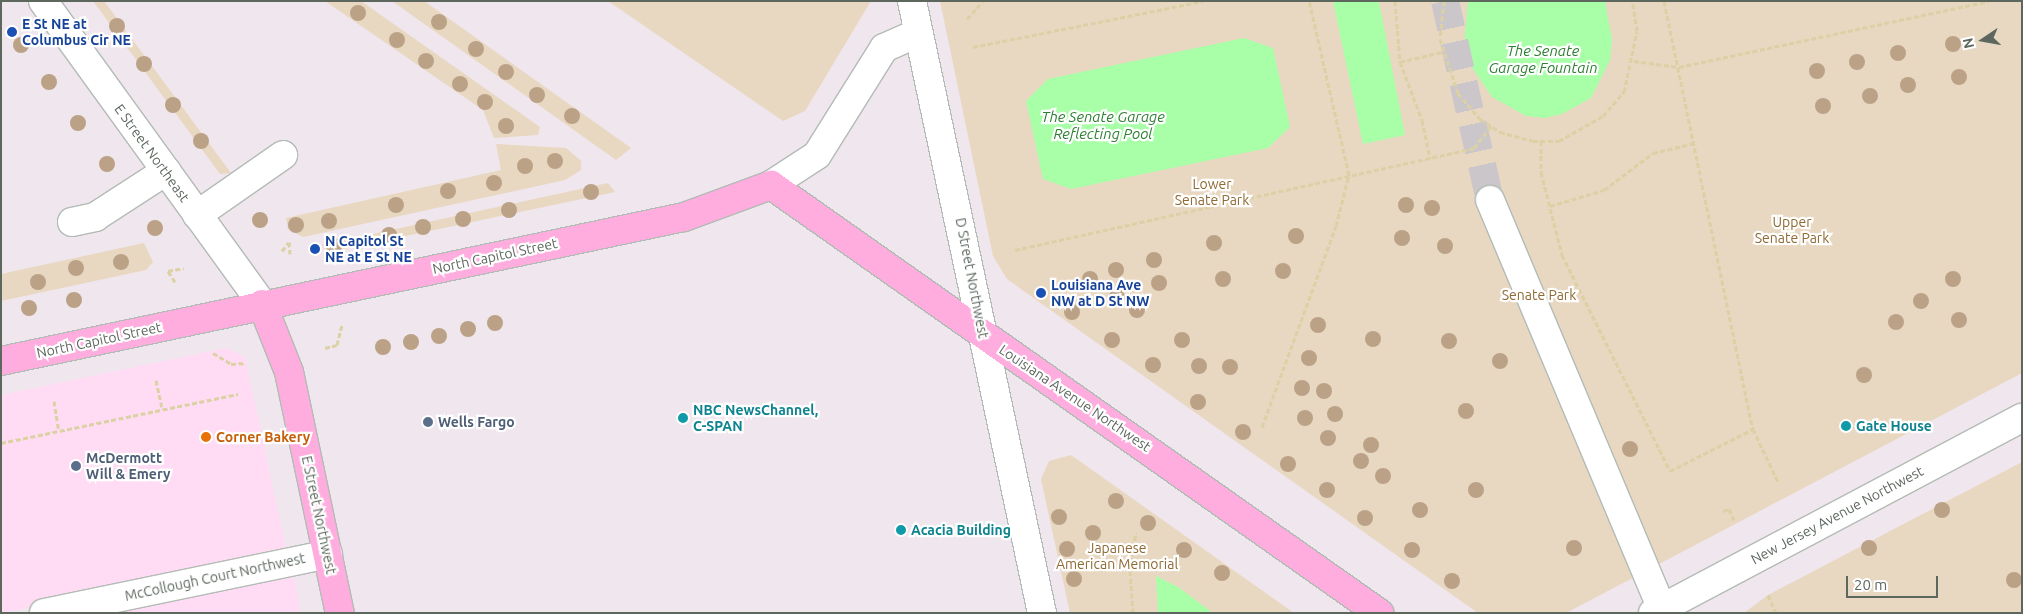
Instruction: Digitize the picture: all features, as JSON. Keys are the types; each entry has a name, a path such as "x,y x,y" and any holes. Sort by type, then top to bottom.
{"main road":[{"name":"North Capitol Street","path":"1,361 262,304 684,217 770,185"},
{"name":"Louisiana Avenue Northwest","path":"770,185 1379,613"},
{"name":"E Street Northwest","path":"262,304 289,372 340,613"}],"street":[{"name":"E Street Northeast","path":"42,1 262,304"},
{"name":"D Street Northwest","path":"912,1 1042,613"},
{"name":"North Capitol Street","path":"770,185 817,155 884,48 918,33"},
{"path":"197,215 283,155"},
{"path":"72,222 95,217 166,171"},
{"path":"1490,200 1660,611"},
{"name":"New Jersey Avenue Northwest","path":"1660,611 2022,418"},
{"name":"McCollough Court Northwest","path":"60,611 328,554"}],"path":[{"path":"967,19 983,1"},
{"path":"972,47 1204,1"},
{"path":"1262,427 1336,226 1348,175 1309,1"},
{"path":"1395,1 1400,62 1422,120 1430,158"},
{"path":"1444,1 1442,52 1458,93 1491,126 1541,141 1559,141 1583,132 1604,116 1624,92 1634,61 1637,31 1632,1"},
{"path":"1664,1 1753,429 1778,482"},
{"path":"1634,61 1678,67 1989,1"},
{"path":"1400,62 1442,52"},
{"path":"1015,250 1474,148 1491,126"},
{"path":"1541,141 1541,172 1562,255 1670,471 1753,429"},
{"path":"1550,206 1604,190 1653,153 1695,143"},
{"path":"282,251 289,242 290,254"},
{"path":"175,282 168,271 184,268"},
{"path":"325,348 337,345 342,325"},
{"path":"213,352 231,364 246,363"},
{"path":"156,380 162,409"},
{"path":"1,442 238,394"},
{"path":"54,401 59,431"},
{"path":"1723,511 1729,509 1734,520"},
{"path":"1133,613 1130,570 1136,532"},
{"path":"1768,595 1776,613"}],"shaded area":[{"path":"227,348 245,357 288,557 1,613 1,395"},
{"path":"292,567 301,613 67,613"}],"green space":[{"path":"93,1 104,1 231,173 220,174"},
{"path":"325,1 361,1 540,127 538,135 494,138 483,110"},
{"path":"392,1 424,1 631,148 616,160"},
{"path":"608,1 871,1 805,111 783,121"},
{"name":"Senate Park","path":"940,1 2022,1 2022,373 1566,613 1478,613 1007,279 993,256"},
{"path":"496,144 566,148 581,161 581,170 565,180 303,237 288,229 286,218 501,170"},
{"path":"608,183 615,192 325,253 322,245"},
{"path":"144,243 153,262 146,270 1,301 1,274"},
{"name":"Japanese American Memorial","path":"1071,455 1294,613 1070,613 1041,479 1049,461"},
{"path":"2022,462 2022,613 1744,613 1768,595"}],"water":[{"path":"1333,1 1379,2 1405,135 1363,144"},
{"name":"The Senate Garage Fountain","path":"1468,1 1605,1 1612,40 1610,60 1591,98 1562,114 1545,118 1526,116 1492,97 1471,66 1464,46"},
{"name":"The Senate Garage Reflecting Pool","path":"1244,38 1273,48 1290,127 1268,148 1071,189 1043,179 1026,101 1048,79"},
{"path":"1156,576 1178,587 1213,613 1158,613"}],"tunnel":[{"path":"1445,1 1490,200"}],"place":[{"name":"E St NE at Columbus Cir NE","path":"12,32"},
{"name":"N Capitol St NE at E St NE","path":"315,249"},
{"name":"Louisiana Ave NW at D St NW","path":"1041,293"},
{"name":"NBC NewsChannel, C-SPAN","path":"683,418"},
{"name":"Wells Fargo","path":"428,422"},
{"name":"Gate House","path":"1846,426"},
{"name":"Corner Bakery","path":"206,437"},
{"name":"McDermott Will & Emery","path":"76,466"},
{"name":"Acacia Building","path":"901,530"}],"park label":[{"name":"Lower Senate Park","path":"1212,192"},
{"name":"Upper Senate Park","path":"1792,230"}]}
